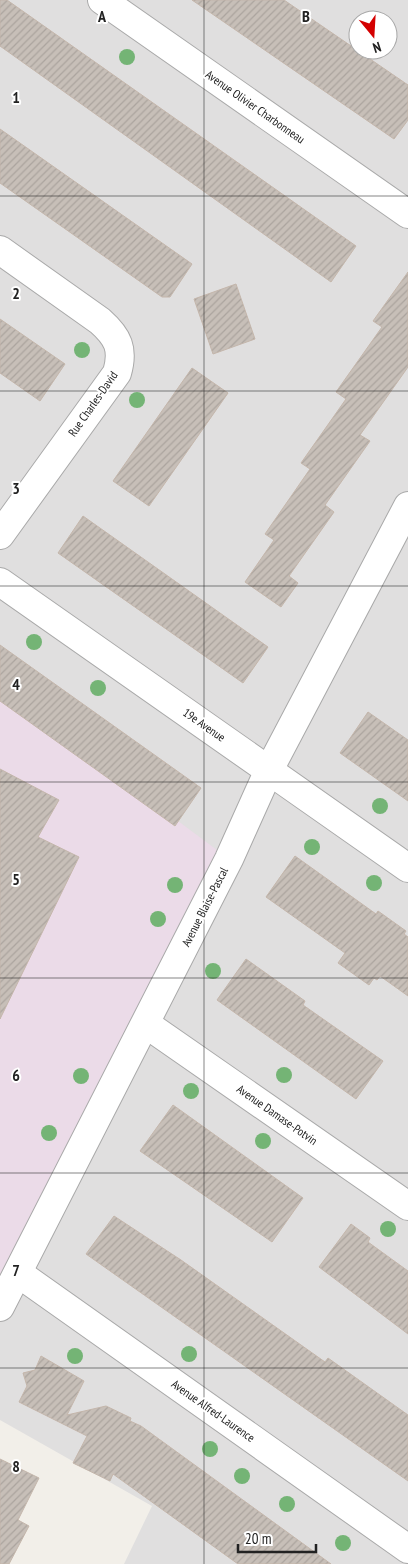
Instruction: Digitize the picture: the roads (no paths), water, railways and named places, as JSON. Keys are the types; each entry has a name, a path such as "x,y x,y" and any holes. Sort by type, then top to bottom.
{"street":[{"name":"Avenue Olivier Charbonneau","path":"102,0 408,214"},
{"name":"Rue Charles-David","path":"0,250 100,321 112,332 118,344 121,359 117,373 0,536"},
{"name":"Avenue Blaise-Pascal","path":"0,1307 229,859 269,770 401,538 408,506"},
{"name":"19e Avenue","path":"0,582 408,868"},
{"name":"Avenue Damase-Potvin","path":"146,1024 408,1206"},
{"name":"Avenue Alfred-Laurence","path":"18,1273 408,1549"}]}
